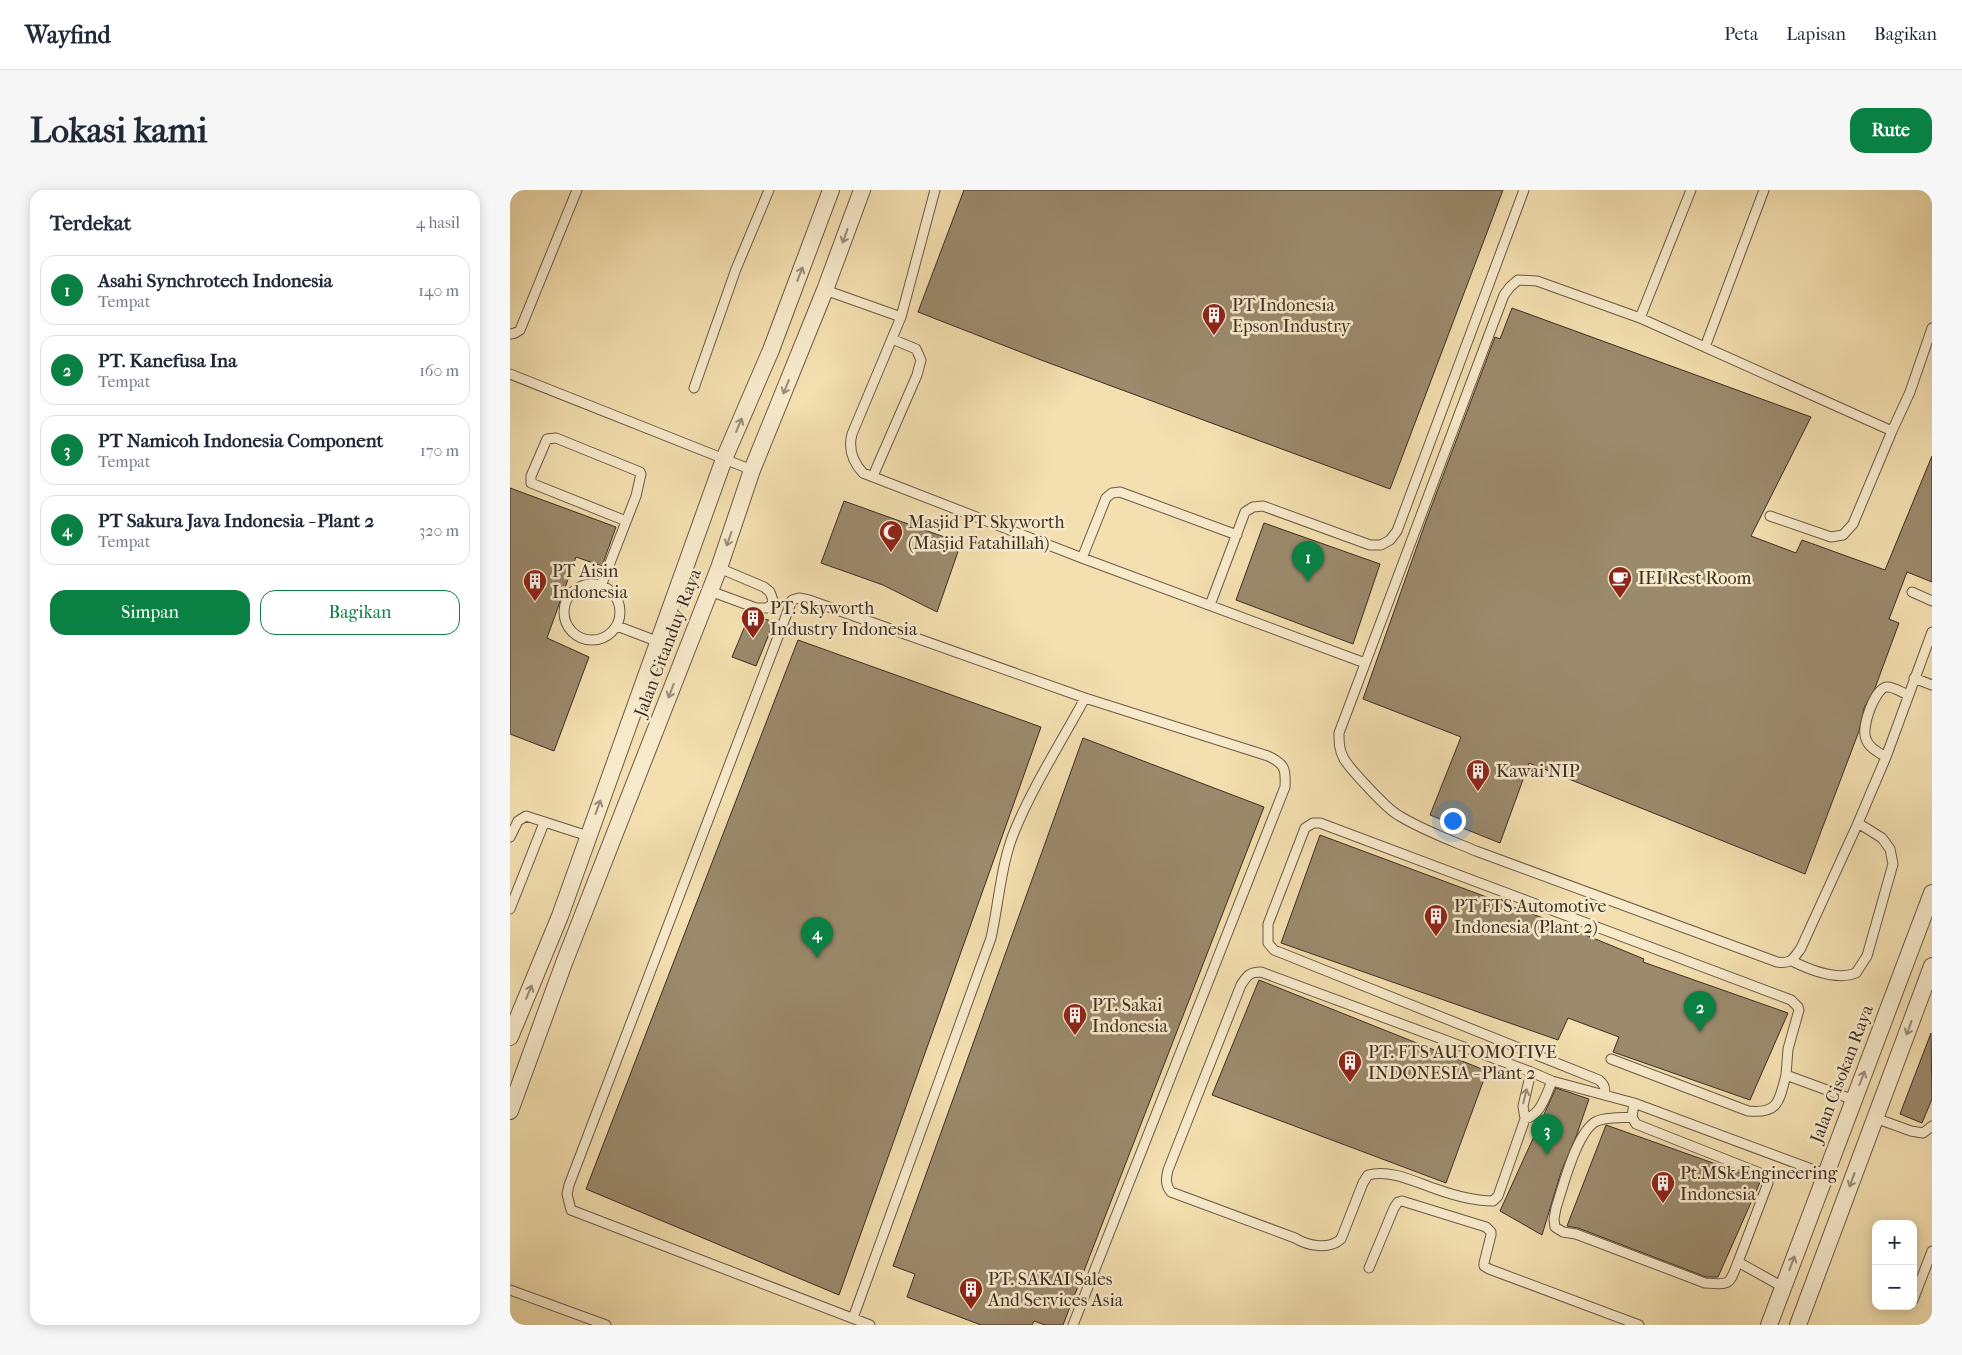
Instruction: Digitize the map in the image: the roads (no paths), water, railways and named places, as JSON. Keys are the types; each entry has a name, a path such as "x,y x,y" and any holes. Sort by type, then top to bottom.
{"street":[{"name":"Jalan Citanduy Raya","path":"510,1037 546,953 724,459 771,350 832,190"},
{"name":"Jalan Citanduy Raya","path":"510,1111 564,962 719,568 752,470 825,290 862,190"},
{"name":"Jalan Cisokan Raya","path":"1769,1325 1824,1174 1929,911 1932,893"},
{"path":"546,953 564,962"},
{"path":"1798,1325 1932,966"}],"lane":[{"path":"510,334 520,330 577,190"},
{"path":"694,388 736,269 769,190"},
{"path":"935,190 901,318 849,444 855,464 863,472 1082,558 1365,663"},
{"path":"1210,605 1245,512 1253,507 1263,506 1370,546 1381,545 1390,540 1397,531 1524,190"},
{"path":"1640,318 1691,190"},
{"path":"1704,347 1764,190"},
{"path":"1892,431 1640,318 1537,281 1518,280 1504,295 1339,733 1339,747 1344,759 1388,808 1397,815 1494,858 1777,962 1787,963 1792,961 1802,948 1858,822 1886,757 1932,632"},
{"path":"825,290 901,318"},
{"path":"1770,516 1831,538 1842,535 1853,524 1910,392 1932,328"},
{"path":"873,476 917,375 921,360 916,349 892,339"},
{"path":"510,374 752,470"},
{"path":"601,586 626,521 641,478 640,472 556,438 547,439 531,476 531,484 626,521"},
{"path":"1082,558 1106,498 1112,493 1120,492 1237,534"},
{"path":"719,568 764,587 770,592 774,603"},
{"path":"592,583 601,586 607,587 617,598 621,612 617,626 609,635 598,640 586,640 575,635 567,626 563,612 567,597 580,586 592,583"},
{"path":"710,591 756,608 767,608 774,603"},
{"path":"1912,592 1932,602"},
{"path":"870,1325 572,1210 567,1194 792,600 799,598 1085,698 1268,756 1280,762 1286,773 1285,787 1073,1325"},
{"path":"774,603 789,608"},
{"path":"617,626 659,642"},
{"path":"1914,678 1932,685"},
{"path":"1886,757 1871,747 1866,740 1864,732 1867,717 1879,691 1884,688 1892,687 1908,695"},
{"path":"853,1318 991,938 1000,889 1015,830 1085,698"},
{"path":"510,836 518,821 526,816 588,836"},
{"path":"1792,961 1806,968 1843,976 1856,973 1867,956 1893,864 1890,849 1882,838 1858,822"},
{"path":"510,909 544,823"},
{"path":"1604,1095 1606,1090 1604,1083 1599,1080 1274,950 1268,943 1268,924 1305,828 1313,823 1320,823 1791,1000 1798,1006 1799,1010 1788,1049 1786,1075 1778,1102 1772,1109 1764,1112 1748,1111 1611,1059"},
{"path":"1531,1072 1522,1106 1526,1119 1496,1199 1489,1201 1467,1197 1392,1175 1374,1173 1368,1175 1360,1188 1341,1239 1336,1244 1328,1246 1303,1243 1295,1238 1171,1192 1167,1188 1168,1170 1240,985 1252,972 1261,972 1531,1072 1552,1081 1634,1103 1824,1174"},
{"path":"1786,1075 1854,1100"},
{"path":"1526,1119 1537,1112 1552,1081"},
{"path":"1632,1117 1597,1121 1585,1130 1556,1208 1555,1227 1563,1232 1576,1234 1705,1283 1726,1284 1730,1280 1738,1262 1768,1183 1768,1178 1765,1175 1636,1124 1632,1117 1634,1103"},
{"path":"1875,1118 1923,1133 1932,1126"},
{"path":"1369,1268 1394,1208 1398,1202 1402,1201 1486,1226 1492,1234 1484,1263 1484,1266 1489,1269 1640,1325"},
{"path":"1917,1290 1932,1251"},
{"path":"1738,1262 1783,1287"},
{"path":"510,1290 606,1325"}],"place":[{"name":"PT Indonesia Epson Industry","path":"1214,336"},
{"name":"Masjid PT Skyworth (Masjid Fatahillah)","path":"891,553"},
{"name":"Asahi Synchrotech Indonesia","path":"1308,582"},
{"name":"IEI Rest Room","path":"1620,599"},
{"name":"PT Aisin Indonesia","path":"535,602"},
{"name":"PT. Skyworth Industry Indonesia","path":"753,639"},
{"name":"Kawai NIP","path":"1478,792"},
{"name":"PT FTS Automotive Indonesia (Plant 2)","path":"1436,937"},
{"name":"PT Sakura Java Indonesia - Plant 2","path":"817,958"},
{"name":"PT. Kanefusa Ina","path":"1700,1032"},
{"name":"PT. Sakai Indonesia","path":"1075,1036"},
{"name":"PT. FTS AUTOMOTIVE INDONESIA - Plant 2","path":"1350,1083"},
{"name":"PT Namicoh Indonesia Component","path":"1547,1155"},
{"name":"Pt.MSk Engineering Indonesia","path":"1663,1204"},
{"name":"PT. SAKAI Sales And Services Asia","path":"971,1310"}]}
